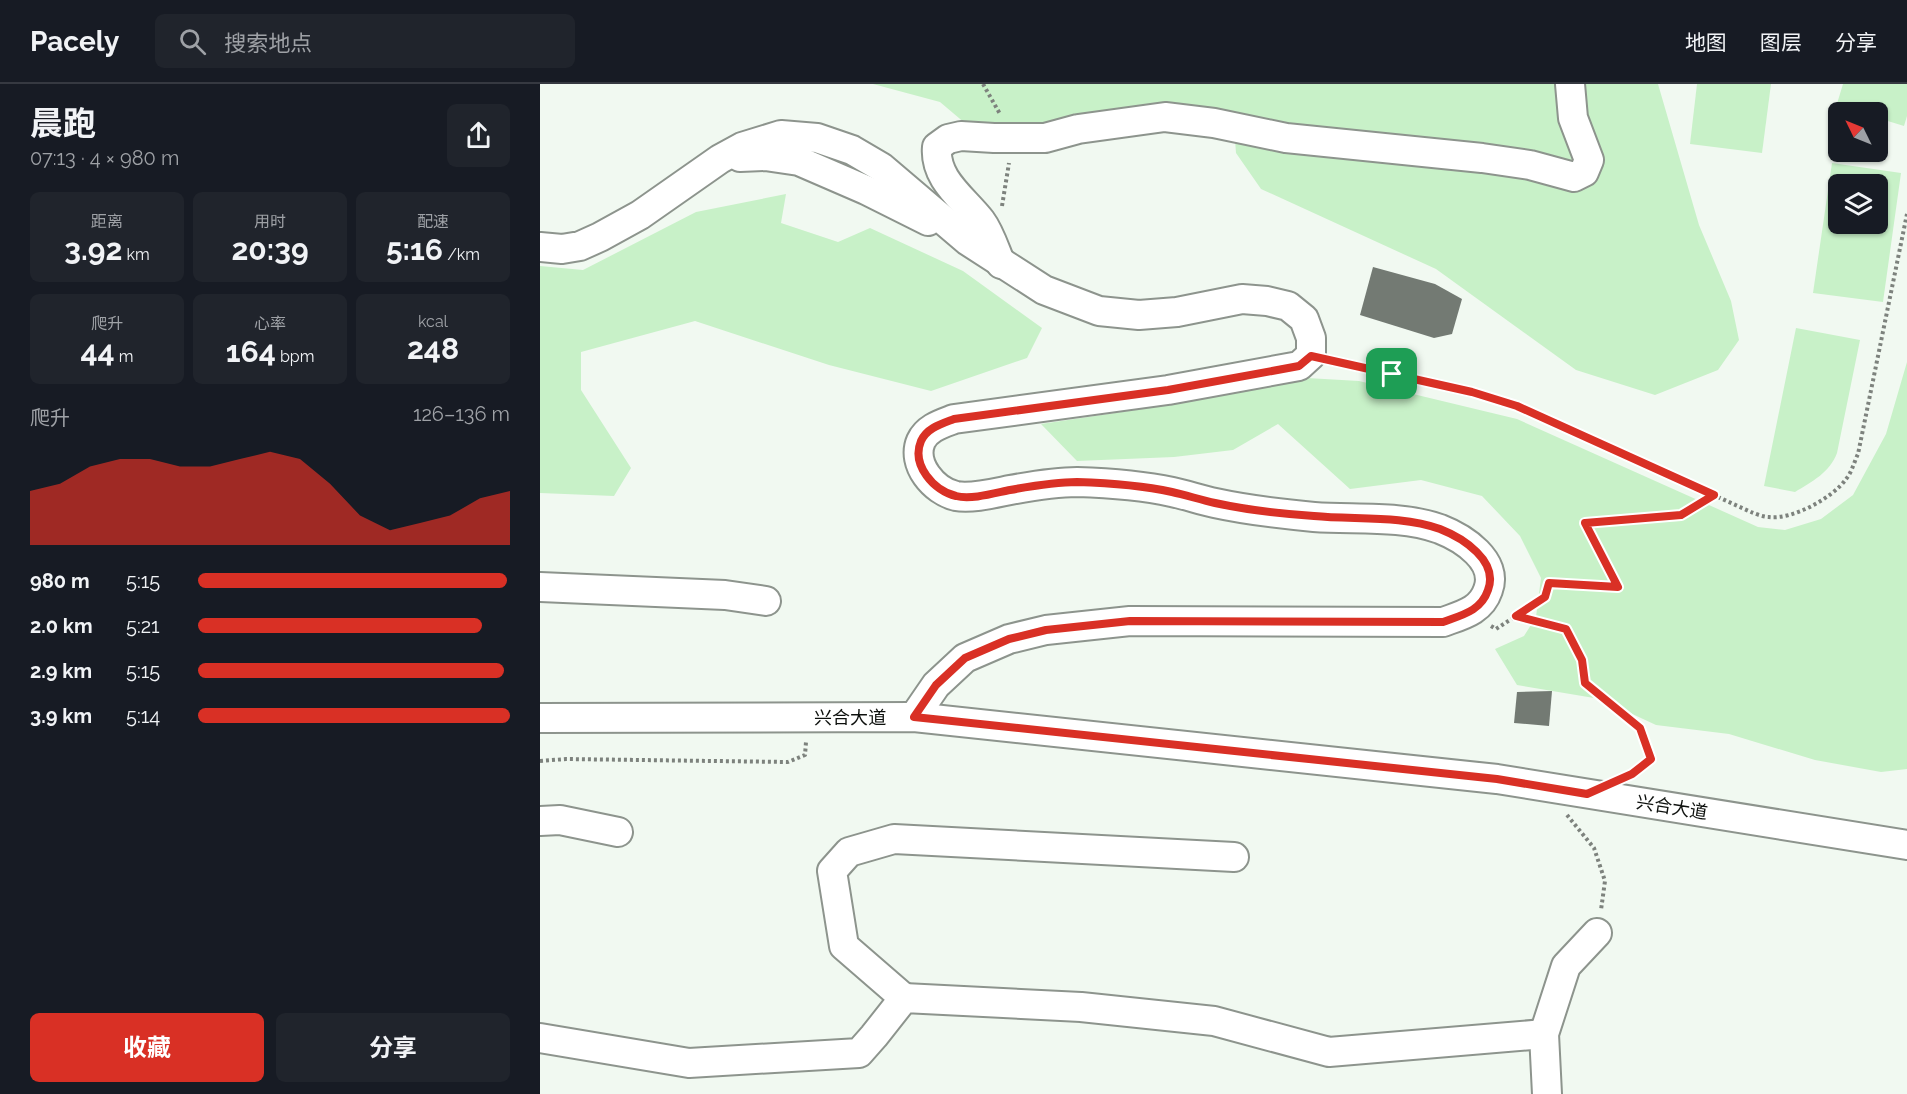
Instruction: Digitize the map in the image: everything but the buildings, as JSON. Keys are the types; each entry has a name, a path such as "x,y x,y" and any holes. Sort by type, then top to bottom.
{"street":[{"path":"1001,264 982,222 959,198 944,177 936,159 937,147 948,139 961,136 1045,138 1078,129 1165,117 1214,123 1286,138 1530,165 1574,177 1584,172 1589,160 1573,118 1570,84"},
{"path":"540,247 562,249 579,246 600,237 640,215 720,159 742,147 781,135 817,138 852,150 873,178 1001,264 1044,290 1099,311 1139,315 1177,312 1242,299 1267,301 1288,306 1304,319 1311,338 1311,356 1299,366 1168,390 954,419 931,428 921,442 919,460 926,476 939,488 956,496 979,496 1033,485 1075,482 1128,484 1172,492 1216,504 1303,515 1415,522 1441,529 1461,539 1475,550 1486,564 1490,584 1484,601 1470,613 1443,622 1130,621 1046,630 1009,639 965,658 936,685 914,717"},
{"path":"540,587 725,595 766,601"},
{"name":"兴合大道","path":"540,718 914,717 1497,779 1907,845"},
{"path":"540,821 560,820 618,832"},
{"path":"1234,857 894,839 849,852 832,871 844,946 904,998 1081,1007 1214,1022 1329,1052 1544,1034"},
{"path":"1547,1094 1544,1034 1566,966 1597,933"},
{"path":"540,1038 689,1063 859,1053 904,998"}],"path":[{"path":"1311,356 1472,392 1517,406 1751,512 1770,518 1791,514 1814,506 1833,495 1848,478 1858,454 1907,214"},
{"path":"1470,613 1496,629 1545,597 1549,583 1618,587 1585,523 1681,515 1714,495"},
{"path":"1516,616 1566,629 1582,660 1585,683 1640,728 1651,759 1623,778"},
{"path":"540,761 566,759 788,762 805,755 808,717"},
{"path":"1587,794 1566,814 1594,848 1605,881 1597,933"}],"green space":[{"path":"873,84 1658,84 1699,225 1731,301 1739,340 1718,370 1655,395 1576,370 1436,269 1261,189 1236,153 1233,114 1039,129 966,124 940,102"},
{"path":"1697,84 1771,84 1762,153 1690,144"},
{"path":"1843,84 1907,84 1907,116 1904,126 1888,121 1888,102 1838,102"},
{"path":"1832,163 1901,173 1883,302 1813,293 1828,190 1828,234 1888,234 1888,174 1830,174"},
{"path":"786,194 781,223 838,242 870,228 963,271 1042,328 1027,358 931,391 829,365 695,321 581,352 581,390 631,468 614,496 540,493 540,266 583,270 696,212"},
{"path":"1796,328 1860,340 1837,453 1825,471 1795,492 1764,486"},
{"path":"1907,362 1907,769 1881,772 1815,760 1729,734 1656,725 1600,699 1517,685 1495,649 1524,636 1536,617 1541,578 1520,536 1482,496 1421,480 1350,489 1278,424 1233,450 1174,457 1077,461 1041,424 1175,404 1307,378 1359,381 1517,419 1758,527 1785,530 1821,519 1853,495 1886,434"}],"route":[{"path":"1311,356 1392,374 1472,392 1517,406 1714,495 1681,515 1585,523 1618,587 1549,583 1545,597 1516,616 1566,629 1582,660 1585,683 1640,728 1651,759 1632,774 1587,794 1497,779 914,717 936,685 965,658 1009,639 1046,630 1130,621 1443,622 1470,613 1484,601 1490,584 1486,564 1475,550 1461,539 1441,529 1415,522 1314,516 1216,504 1172,492 1128,484 1075,482 1033,485 979,496 956,496 939,488 926,476 919,460 921,442 931,428 954,419 1168,390 1299,366 1311,356"}]}
